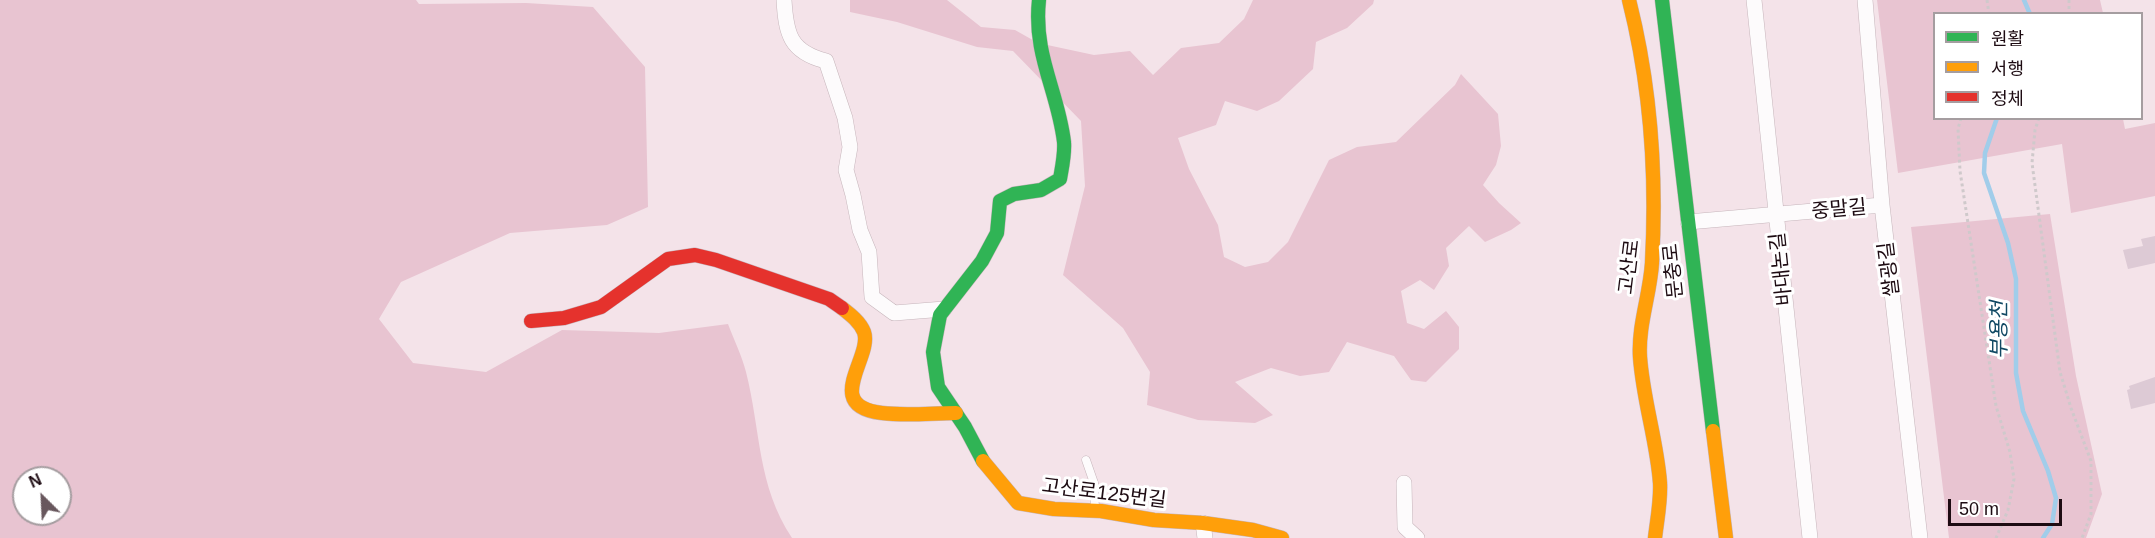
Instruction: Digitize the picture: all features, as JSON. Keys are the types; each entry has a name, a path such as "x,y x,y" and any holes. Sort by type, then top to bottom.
{"street":[{"path":"784,0 788,33 793,43 806,54 826,61 845,118 850,147 846,170 860,230 869,252 872,297 894,313 944,309"},
{"name":"고산로125번길","path":"1039,0 1036,14 1036,38 1058,111 1064,144 1060,179 1041,190 1014,194 1000,201 997,233 982,261 940,315 933,352 938,387 956,413 981,459 1018,502 1054,509 1095,511 1155,520 1204,530 1253,530 1282,538"},
{"name":"문충로","path":"1662,0 1726,538"},
{"name":"바대논길","path":"1754,0 1810,538"},
{"name":"쌀광길","path":"1864,0 1882,205 1920,538"},
{"name":"고산로","path":"1627,3 1640,44 1651,122 1655,205 1651,279 1640,328 1640,358 1660,485 1655,538"},
{"name":"중말길","path":"1688,222 1882,205"},
{"path":"531,321 564,318 601,307 668,260 696,255 739,267 829,299 852,316 864,333 865,349 855,369 851,387 856,402 869,410 882,413 956,413"},
{"path":"1404,483 1405,527 1418,538"}],"lane":[{"path":"1086,460 1094,483 1095,511"}],"path":[{"path":"1960,120 1958,129 1960,171 1996,406 2010,452 2014,479 2008,510 1996,538"},
{"path":"2038,120 2035,130 2032,163 2060,372 2091,460 2091,514 2082,538"}],"shaded area":[{"path":"0,0 416,0 419,4 526,3 593,7 645,67 648,207 607,225 510,233 401,282 379,319 413,363 486,372 562,330 659,333 728,324 746,372 766,478 772,498 792,538 0,538"},
{"path":"850,0 947,0 981,27 1015,30 1038,43 1094,55 1130,51 1153,75 1181,48 1219,43 1244,19 1253,0 1374,0 1373,4 1347,28 1316,42 1313,69 1279,101 1257,111 1225,101 1216,125 1178,138 1189,169 1218,225 1224,257 1245,267 1268,262 1288,242 1329,160 1357,147 1396,142 1455,85 1461,74 1498,114 1501,146 1496,165 1483,185 1521,223 1485,242 1469,226 1446,248 1449,266 1434,290 1420,280 1401,291 1407,323 1424,329 1446,311 1459,327 1459,349 1426,382 1411,380 1394,356 1347,342 1329,372 1300,376 1271,368 1235,382 1273,415 1255,423 1198,420 1147,405 1150,372 1123,328 1063,275 1085,186 1081,121 1013,51 977,47 897,22 850,12"},
{"path":"1877,0 2100,0 2103,12 1933,12 1933,120 2123,120 2125,129 2155,123 2155,196 2071,213 2062,144 1898,173"},
{"path":"2050,214 2076,376 2102,494 2086,538 1949,538 1911,227"}],"building":[{"path":"2155,236 2155,263 2128,269 2123,250 2143,246 2141,239"},
{"path":"2155,377 2155,403 2131,409 2127,390 2130,389 2129,386"}],"waterway":[{"name":"부용천","path":"2024,0 2029,12"},
{"name":"부용천","path":"1996,120 1985,153 1984,173 2008,243 2016,279 2016,373 2023,411 2048,471 2056,498 2052,524 2043,538"}],"traffic: fast":[{"path":"983,461 965,427 938,387 933,352 940,315 982,261 997,233 1000,201 1014,194 1041,190 1060,179 1064,142 1043,56 1038,20 1039,0"},
{"path":"1662,0 1713,431"}],"traffic: slow":[{"path":"1629,0 1643,65 1653,163 1652,263 1642,322 1640,357 1660,483 1655,538"},
{"path":"842,308 858,322 864,332 865,342 852,391 855,401 864,409 882,413 956,413"},
{"path":"1713,431 1726,538"},
{"path":"983,461 1018,503 1054,509 1101,511 1154,520 1203,523 1253,530 1282,538"}],"traffic: jam":[{"path":"531,321 564,318 601,307 668,259 695,255 716,260 829,299 842,308"}]}
